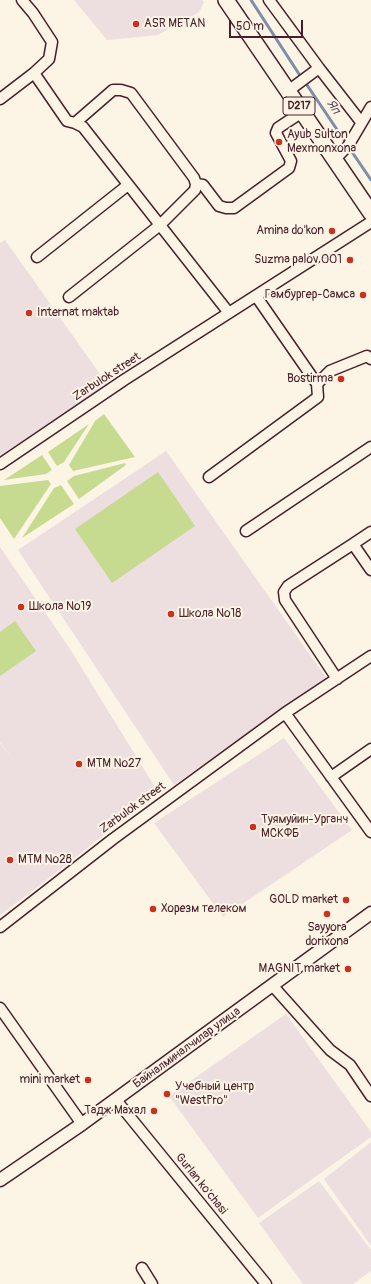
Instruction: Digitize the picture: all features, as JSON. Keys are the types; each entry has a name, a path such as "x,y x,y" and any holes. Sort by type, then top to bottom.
{"main road":[{"name":"D217","path":"226,0 371,213"}],"street":[{"path":"0,99 34,73 49,59 52,42 22,0"},
{"path":"269,0 361,122"},
{"path":"288,91 319,68"},
{"path":"34,73 67,121 75,123 83,128 229,313"},
{"path":"69,297 160,225 195,190 196,184 194,178 131,93 121,90 113,90 75,123"},
{"path":"335,159 348,146 371,107"},
{"path":"196,184 203,185 219,206 234,208 290,168 291,161 276,133 278,128 302,112"},
{"path":"37,257 128,185"},
{"name":"Zarbulok street","path":"0,464 124,380 371,222"},
{"path":"209,477 318,397 317,384 256,296"},
{"path":"317,384 330,371 367,356 371,359"},
{"path":"246,531 371,447"},
{"path":"337,679 285,600 284,592 288,586 371,532"},
{"path":"353,544 371,570"},
{"name":"Zarbulok street","path":"0,927 113,839 285,713 371,656"},
{"path":"285,713 371,832"},
{"path":"331,777 371,749"},
{"name":"Байналминалчилар улица","path":"0,1180 116,1100 371,913"},
{"path":"272,985 330,1050 350,1065 371,1096"},
{"path":"0,1008 82,1124"},
{"name":"Gurlan ko'chasi","path":"116,1100 266,1284"},
{"path":"142,1268 152,1284"}],"shaded area":[{"name":"ASR METAN","path":"74,0 202,0 204,2 199,12 158,35 107,40"},
{"name":"Internat maktab","path":"5,240 107,384 0,460 0,243"},
{"name":"Школа №18","path":"166,451 327,679 174,785 18,550"},
{"name":"MTM №27","path":"0,547 70,649 158,792 0,915 0,743 16,763 0,742"},
{"name":"Туямуйин-Урганч МСКФБ","path":"284,738 352,830 223,917 154,823"},
{"path":"286,1014 371,1132 371,1137 258,1218 169,1096"},
{"path":"371,1142 371,1246 324,1179"},
{"path":"319,1181 371,1250 371,1271 353,1284 303,1284 259,1223"}],"green space":[{"path":"104,414 135,457 73,471 69,465 95,421"},
{"path":"89,424 64,462 57,466 48,452"},
{"path":"42,455 52,470 46,474 4,480"},
{"path":"125,463 126,465 79,499 67,481 74,476"},
{"path":"158,472 195,526 112,583 75,529"},
{"path":"48,480 51,484 14,539 0,518 0,486"},
{"path":"61,485 74,504 22,538 54,488"},
{"path":"15,621 36,651 0,676 0,632"}],"waterway":[{"name":"Яп","path":"251,0 299,74"},
{"name":"Яп","path":"307,85 344,140"},
{"name":"Яп","path":"350,149 371,180"}],"place":[{"name":"ASR METAN","path":"136,24"},
{"name":"Ayub Sulton Mexmonxona","path":"279,142"},
{"name":"Amina do'kon","path":"332,231"},
{"name":"Suzma palov 001","path":"350,260"},
{"name":"Гамбургер-Самса","path":"363,295"},
{"name":"Internat maktab","path":"29,313"},
{"name":"Bostirma","path":"341,379"},
{"name":"Школа №19","path":"21,607"},
{"name":"Школа №18","path":"171,614"},
{"name":"MTM №27","path":"79,764"},
{"name":"Туямуйин-Урганч МСКФБ","path":"253,827"},
{"name":"MTM №28","path":"10,860"},
{"name":"GOLD market","path":"346,900"},
{"name":"Хорезм телеком","path":"153,909"},
{"name":"Sayyora dorixona","path":"327,914"},
{"name":"MAGNIT market","path":"348,969"},
{"name":"mini market","path":"88,1080"},
{"name":"Учебный центр \"WestPro\"","path":"167,1094"},
{"name":"Тадж Махал","path":"154,1111"}]}
